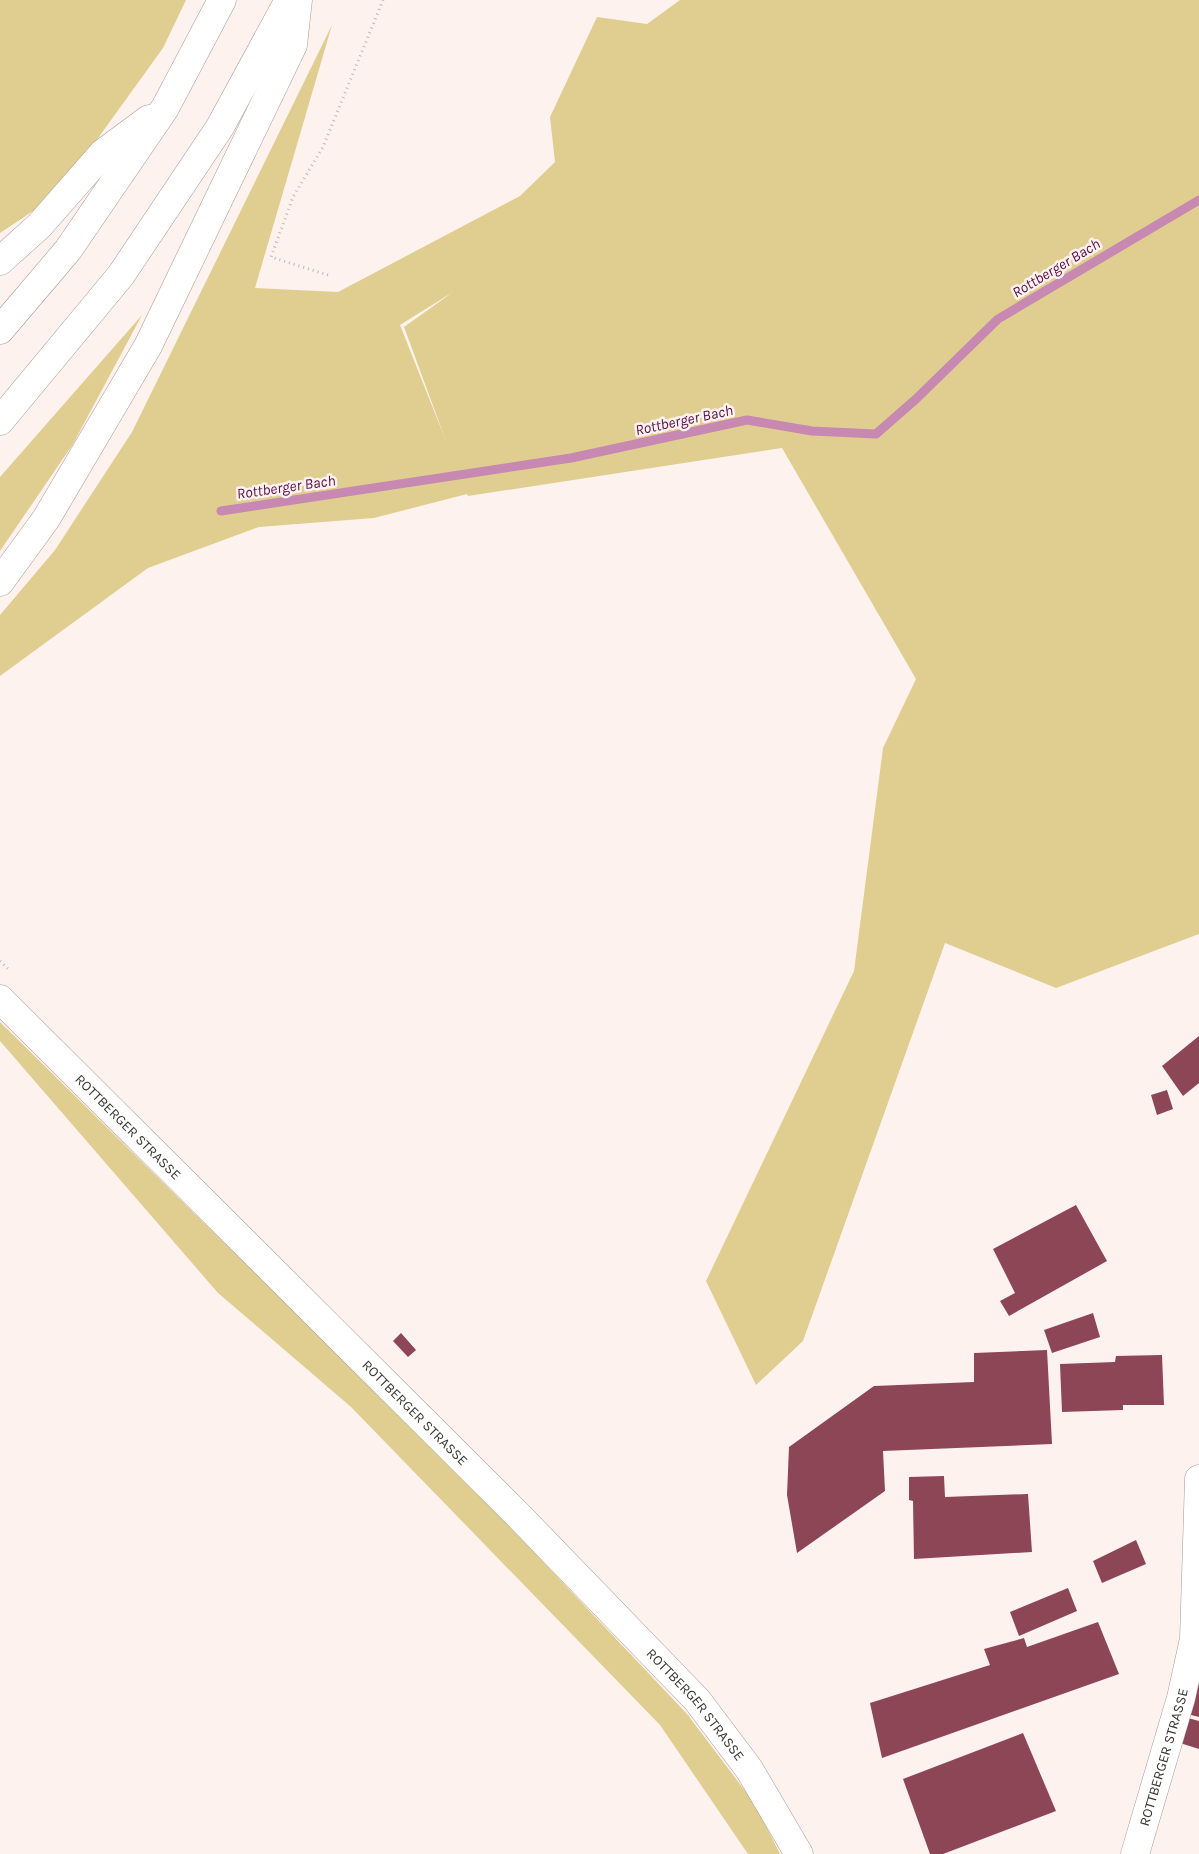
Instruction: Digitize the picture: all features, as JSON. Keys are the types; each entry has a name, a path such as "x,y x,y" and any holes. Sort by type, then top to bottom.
{"main road":[{"path":"0,330 68,250 165,108 222,0"},
{"path":"0,421 120,275 220,127 289,0"},
{"path":"0,582 46,519 148,346 293,45 298,0"},
{"path":"0,260 39,226 103,153 165,108"},
{"name":"ROTTBERGER STRASSE","path":"0,999 518,1515 697,1700 748,1769 799,1854"},
{"name":"ROTTBERGER STRASSE","path":"1135,1854 1181,1698 1194,1639 1199,1479"}],"path":[{"path":"328,275 271,257 292,197 323,146 383,0"}],"shaded area":[{"path":"0,0 186,0 163,48 57,195 0,233"},
{"path":"680,0 1199,0 1199,934 1056,988 945,943 803,1341 756,1385 706,1281 854,971 883,748 916,679 782,448 468,496 467,494 374,518 259,527 148,568 0,676 0,615 55,550 132,432 332,25 255,288 338,292 520,196 555,162 550,117 597,17 647,24","holes":["453,292 404,327 446,441 400,325"]},
{"path":"142,315 73,444 0,551 0,477"},
{"path":"0,1022 477,1492 687,1714 755,1804 780,1854 748,1854 660,1725 351,1407 218,1293 0,1041"}],"building":[{"path":"1199,1036 1199,1083 1183,1096 1162,1066"},
{"path":"1167,1090 1173,1109 1157,1115 1151,1095"},
{"path":"1076,1205 1107,1261 1009,1316 1000,1301 1015,1293 993,1249"},
{"path":"1093,1313 1100,1337 1052,1353 1044,1330"},
{"path":"401,1333 416,1350 408,1357 393,1341"},
{"path":"1047,1350 1052,1444 883,1451 885,1491 797,1553 787,1495 789,1447 874,1386 974,1382 974,1353"},
{"path":"1162,1355 1164,1405 1123,1405 1123,1410 1062,1412 1060,1364 1115,1362 1116,1356"},
{"path":"944,1476 945,1497 1028,1494 1032,1552 914,1559 913,1501 909,1500 909,1477"},
{"path":"1136,1540 1146,1564 1102,1583 1093,1561"},
{"path":"1068,1588 1077,1611 1019,1636 1010,1612"},
{"path":"1098,1622 1119,1674 882,1758 870,1703 990,1665 984,1649 1024,1638 1027,1647"},
{"path":"1199,1672 1199,1717 1187,1714"},
{"path":"1188,1718 1199,1721 1199,1749 1180,1743"},
{"path":"1023,1733 1056,1811 943,1854 930,1854 903,1779"}],"waterway":[{"name":"Rottberger Bach","path":"221,511 571,458 747,420 812,431 876,434 916,399 998,319 1199,200"}]}
